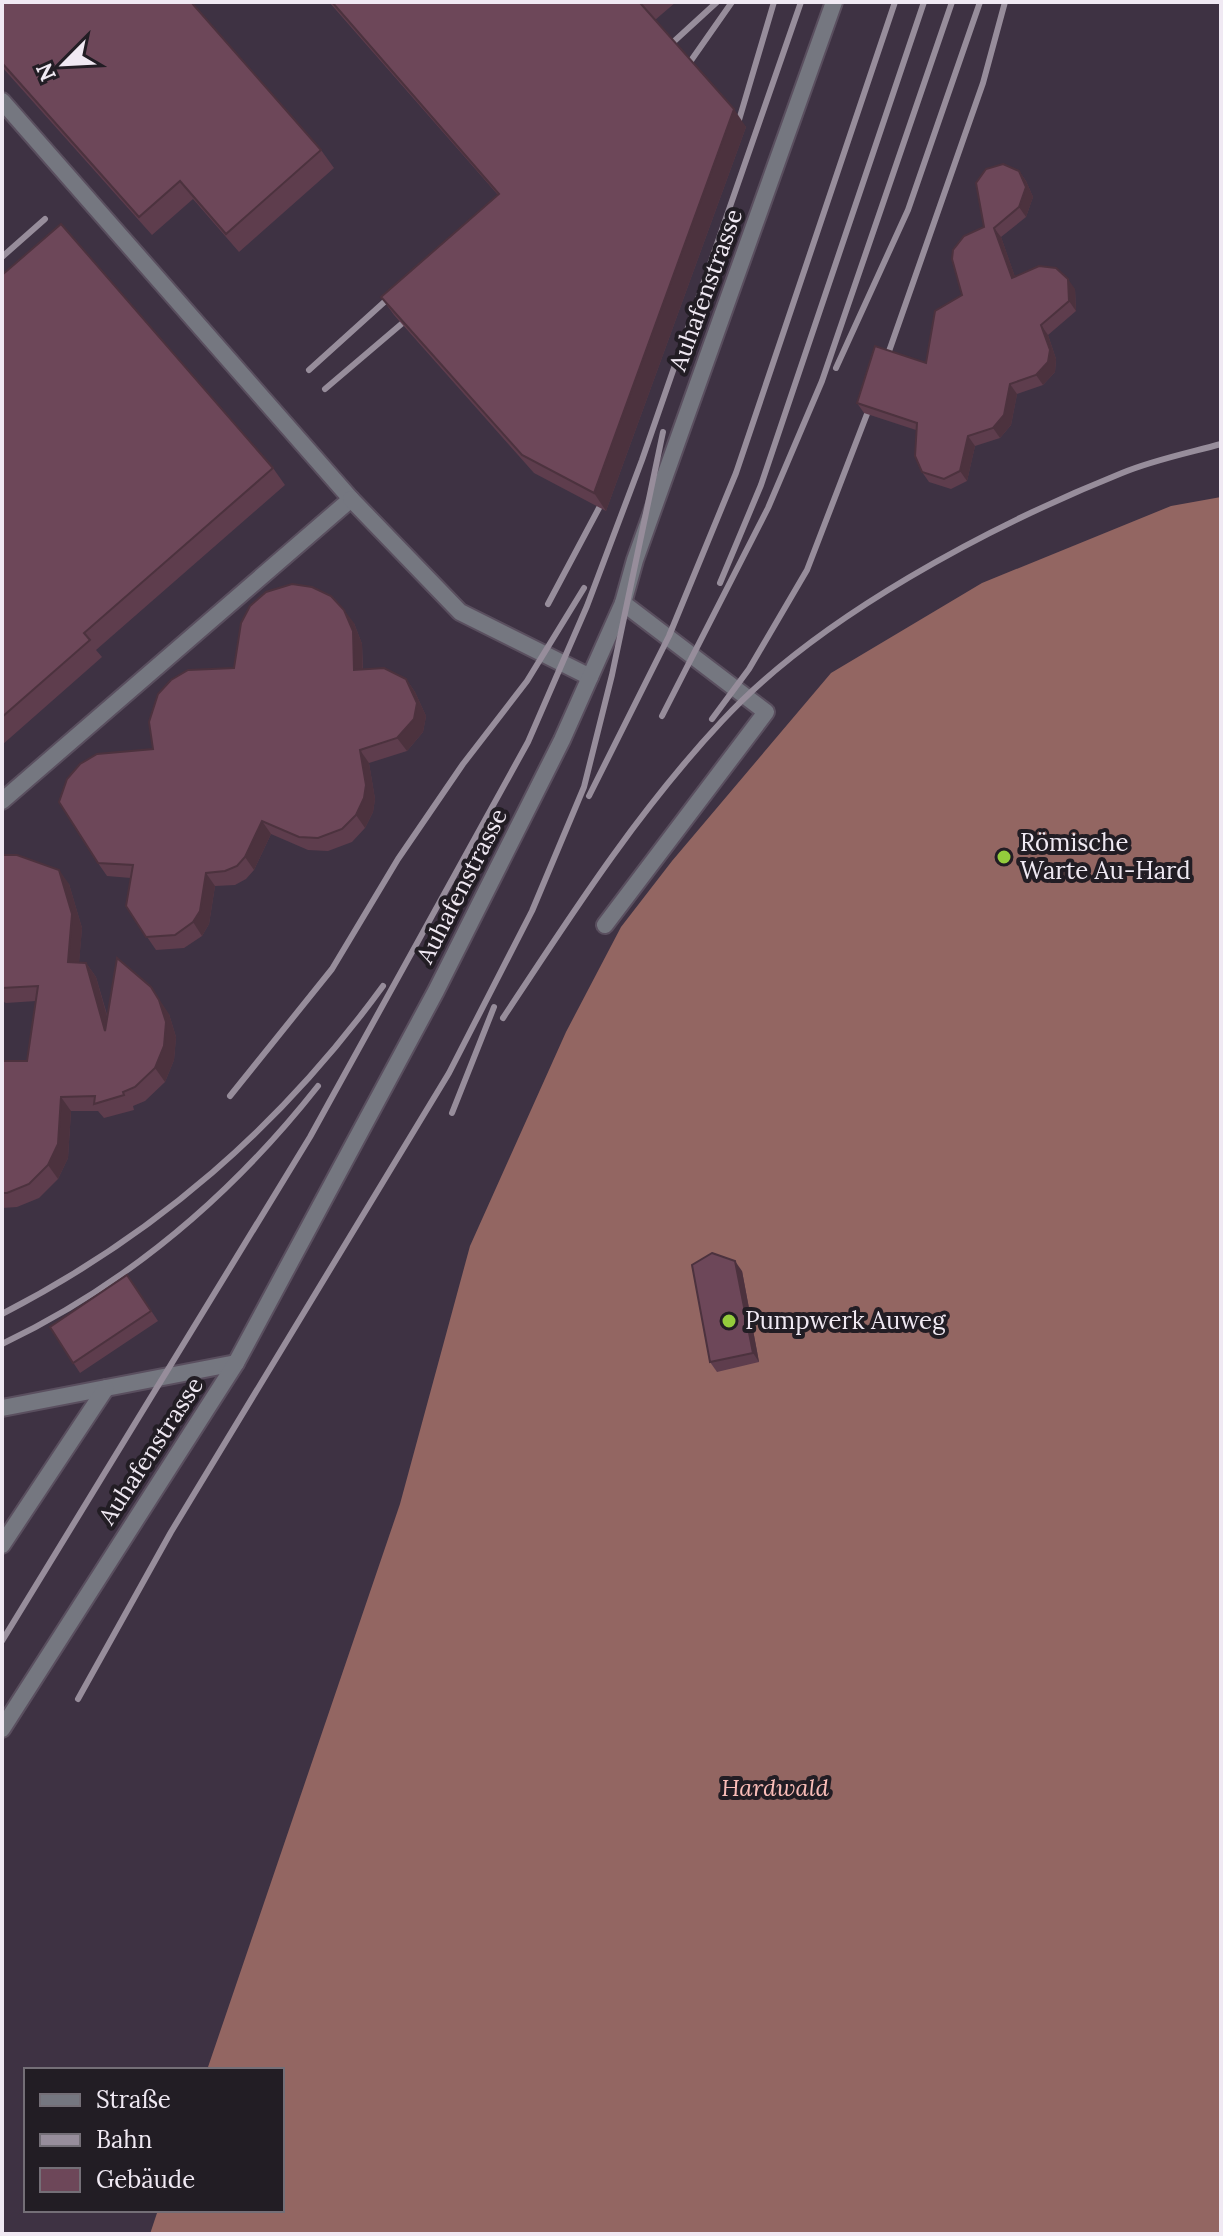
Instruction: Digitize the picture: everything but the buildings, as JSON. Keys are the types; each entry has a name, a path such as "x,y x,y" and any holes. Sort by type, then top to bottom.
{"street":[{"name":"Auhafenstrasse","path":"2,1729 236,1363 436,991 590,677 623,603 635,560 834,2"},
{"path":"2,101 351,499 460,612 590,677"},
{"path":"2,801 351,499"},
{"path":"605,925 766,712 623,603"},
{"path":"2,1408 236,1363"},
{"path":"2,1545 106,1388"}],"green space":[{"name":"Hardwald","path":"1221,497 1221,2234 150,2234 157,2212 284,2212 284,2068 208,2068 400,1504 470,1246 566,1032 621,927 672,861 831,673 982,583 1171,506"}],"railway":[{"path":"658,56 717,2"},
{"path":"676,74 690,62 732,2"},
{"path":"739,120 774,2"},
{"path":"2,1641 310,1137 528,742 587,606 642,460 801,2"},
{"path":"589,796 669,636 736,473 895,2"},
{"path":"720,583 761,485 924,2"},
{"path":"662,716 768,508 822,381 952,2"},
{"path":"836,368 908,210 980,2"},
{"path":"887,357 983,83 1005,2"},
{"path":"2,257 45,219"},
{"path":"309,370 402,286"},
{"path":"325,389 419,309"},
{"path":"712,719 749,669 807,570 867,414"},
{"path":"78,1699 171,1532 449,1073 532,911 584,787 612,675 663,432"},
{"path":"503,1018 606,865 661,791 722,721 762,682 807,645 909,578 1017,519 1134,468 1221,444"},
{"path":"548,604 599,508"},
{"path":"230,1096 332,969 398,859 463,764 527,681 584,588"},
{"path":"2,1314 113,1249 212,1172 302,1085 383,986"},
{"path":"452,1113 494,1007"},
{"path":"2,1344 92,1294 175,1233 250,1164 318,1086"}],"place":[{"name":"Römische Warte Au-Hard","path":"1004,857"},
{"name":"Pumpwerk Auweg","path":"729,1321"}]}
